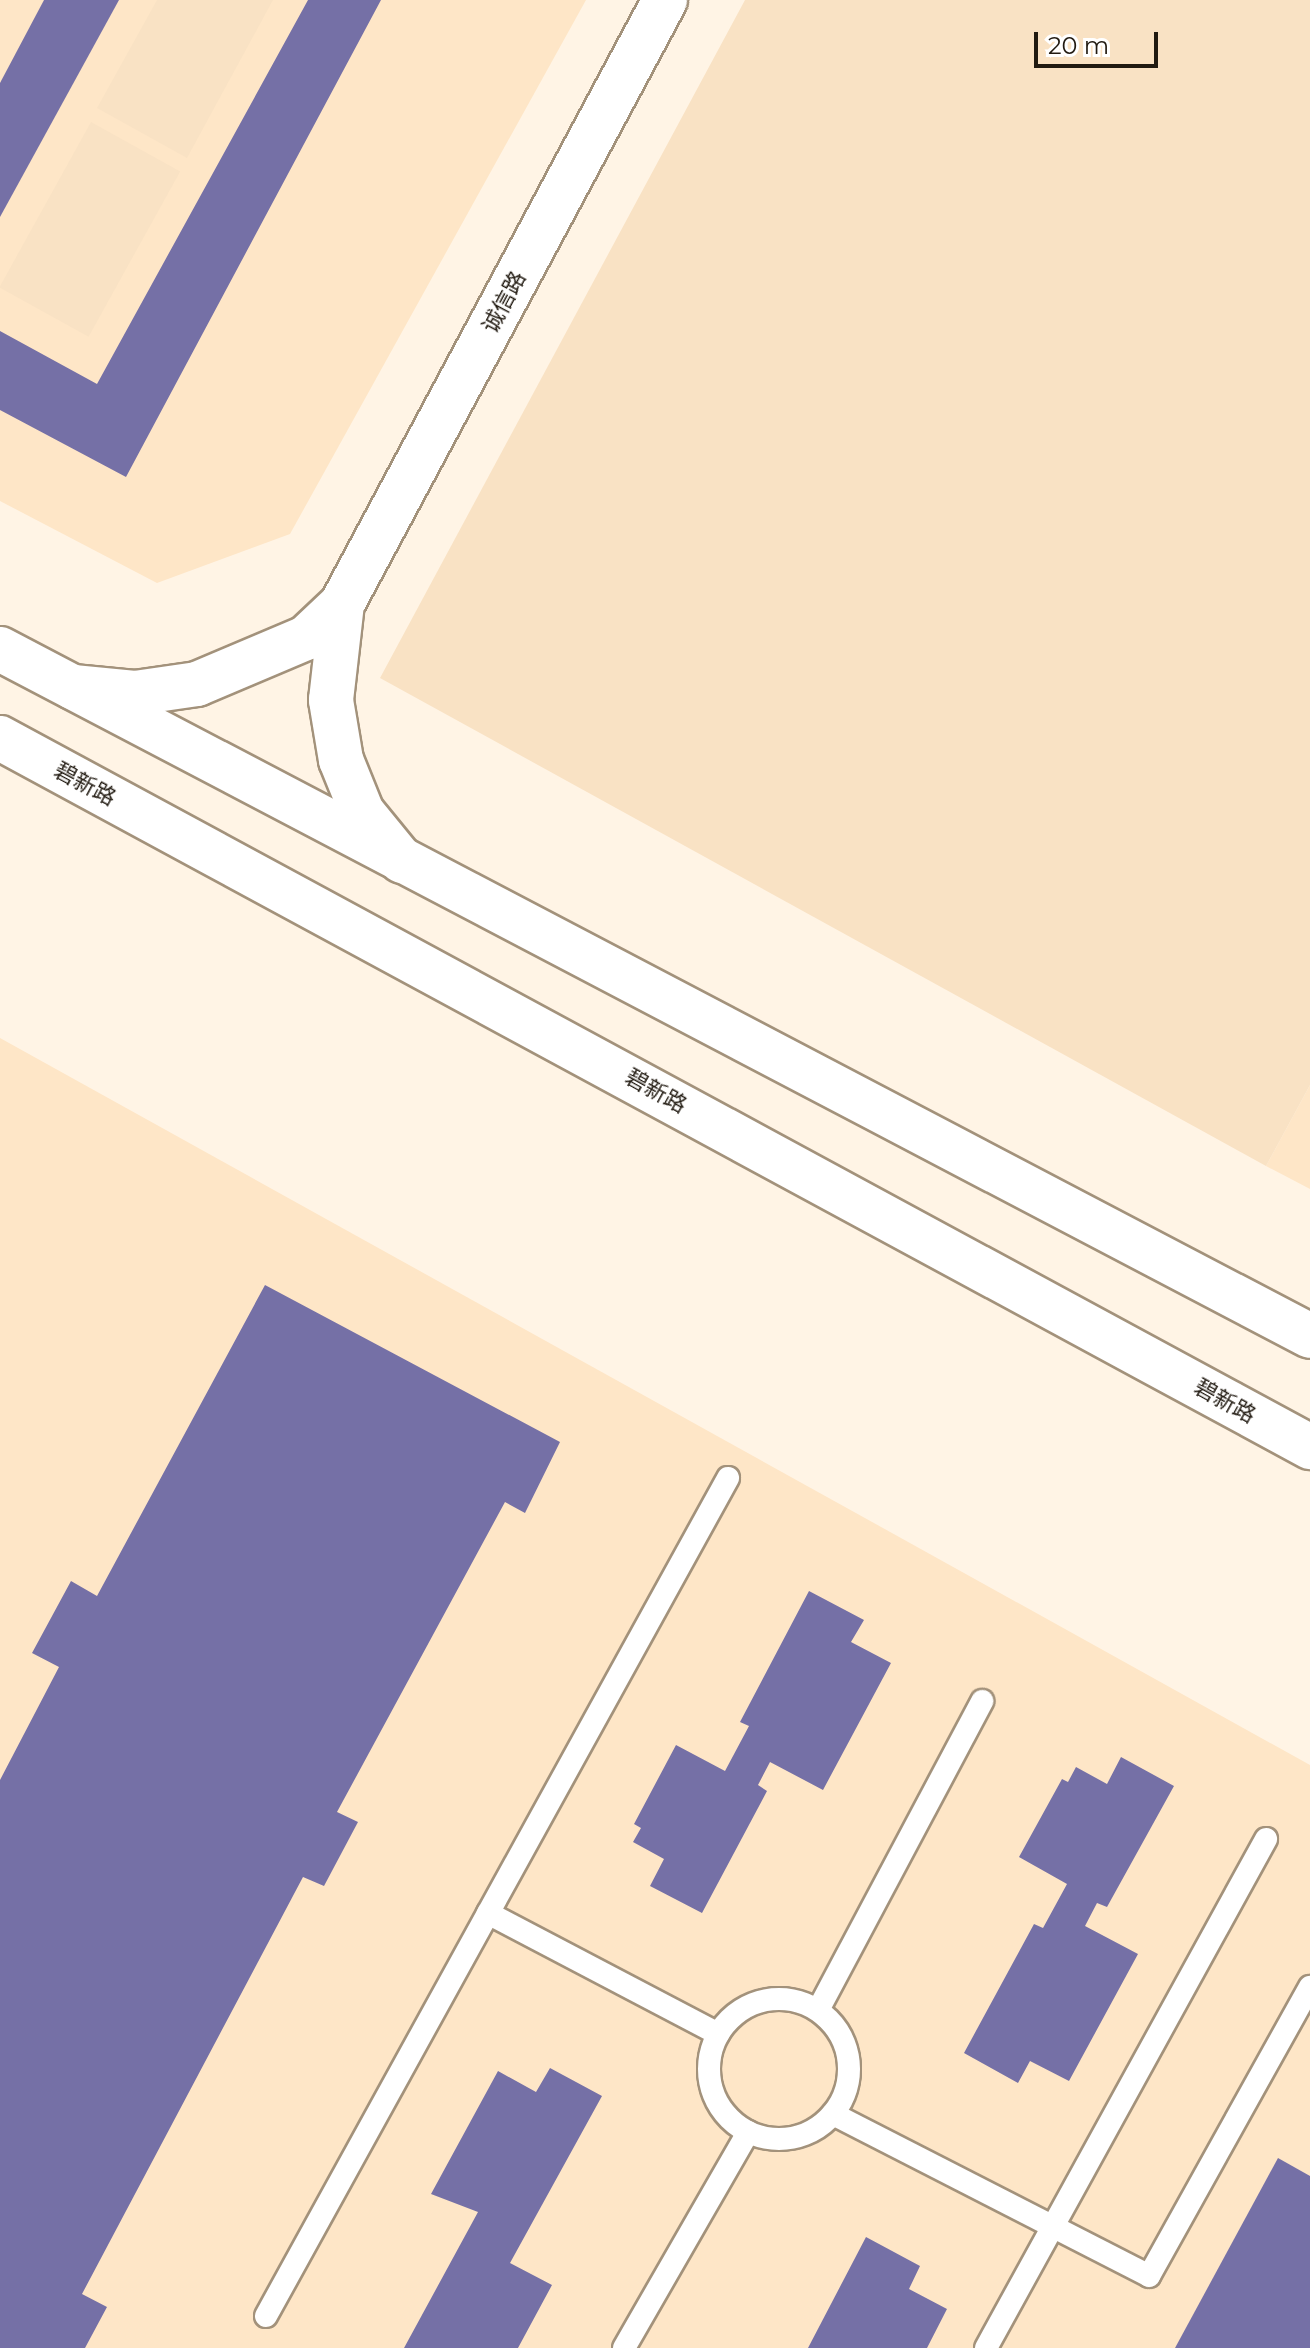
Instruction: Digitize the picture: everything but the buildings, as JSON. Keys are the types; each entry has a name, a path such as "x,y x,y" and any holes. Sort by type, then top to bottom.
{"main road":[{"name":"诚信路","path":"69,686 135,693 197,684 306,638 342,604 665,0"},
{"name":"诚信路","path":"342,604 331,700 341,760 362,812 404,864"},
{"path":"0,649 404,864 1310,1336"},
{"name":"碧新路","path":"0,738 1310,1447"}],"lane":[{"path":"266,2316 728,1478"},
{"path":"818,2010 982,1701"},
{"path":"986,2348 1266,1839"},
{"path":"488,1913 718,2034"},
{"path":"833,2114 1149,2276 1310,1987"},
{"path":"796,2001 818,2010 841,2036 850,2070 833,2114 794,2138 748,2132 729,2119 710,2079 718,2034 752,2004 796,2001"},
{"path":"624,2348 748,2132"}],"shaded area":[{"path":"0,0 586,0 290,534 157,583 0,501"},
{"path":"157,0 273,0 187,158 97,108"},
{"path":"745,0 1310,0 1310,1085 1266,1166 380,678"},
{"path":"91,122 180,171 89,337 0,286"},
{"path":"0,1038 1310,1765 1310,2348 0,2348"},
{"path":"1310,1085 1310,1189 1266,1166"}]}
